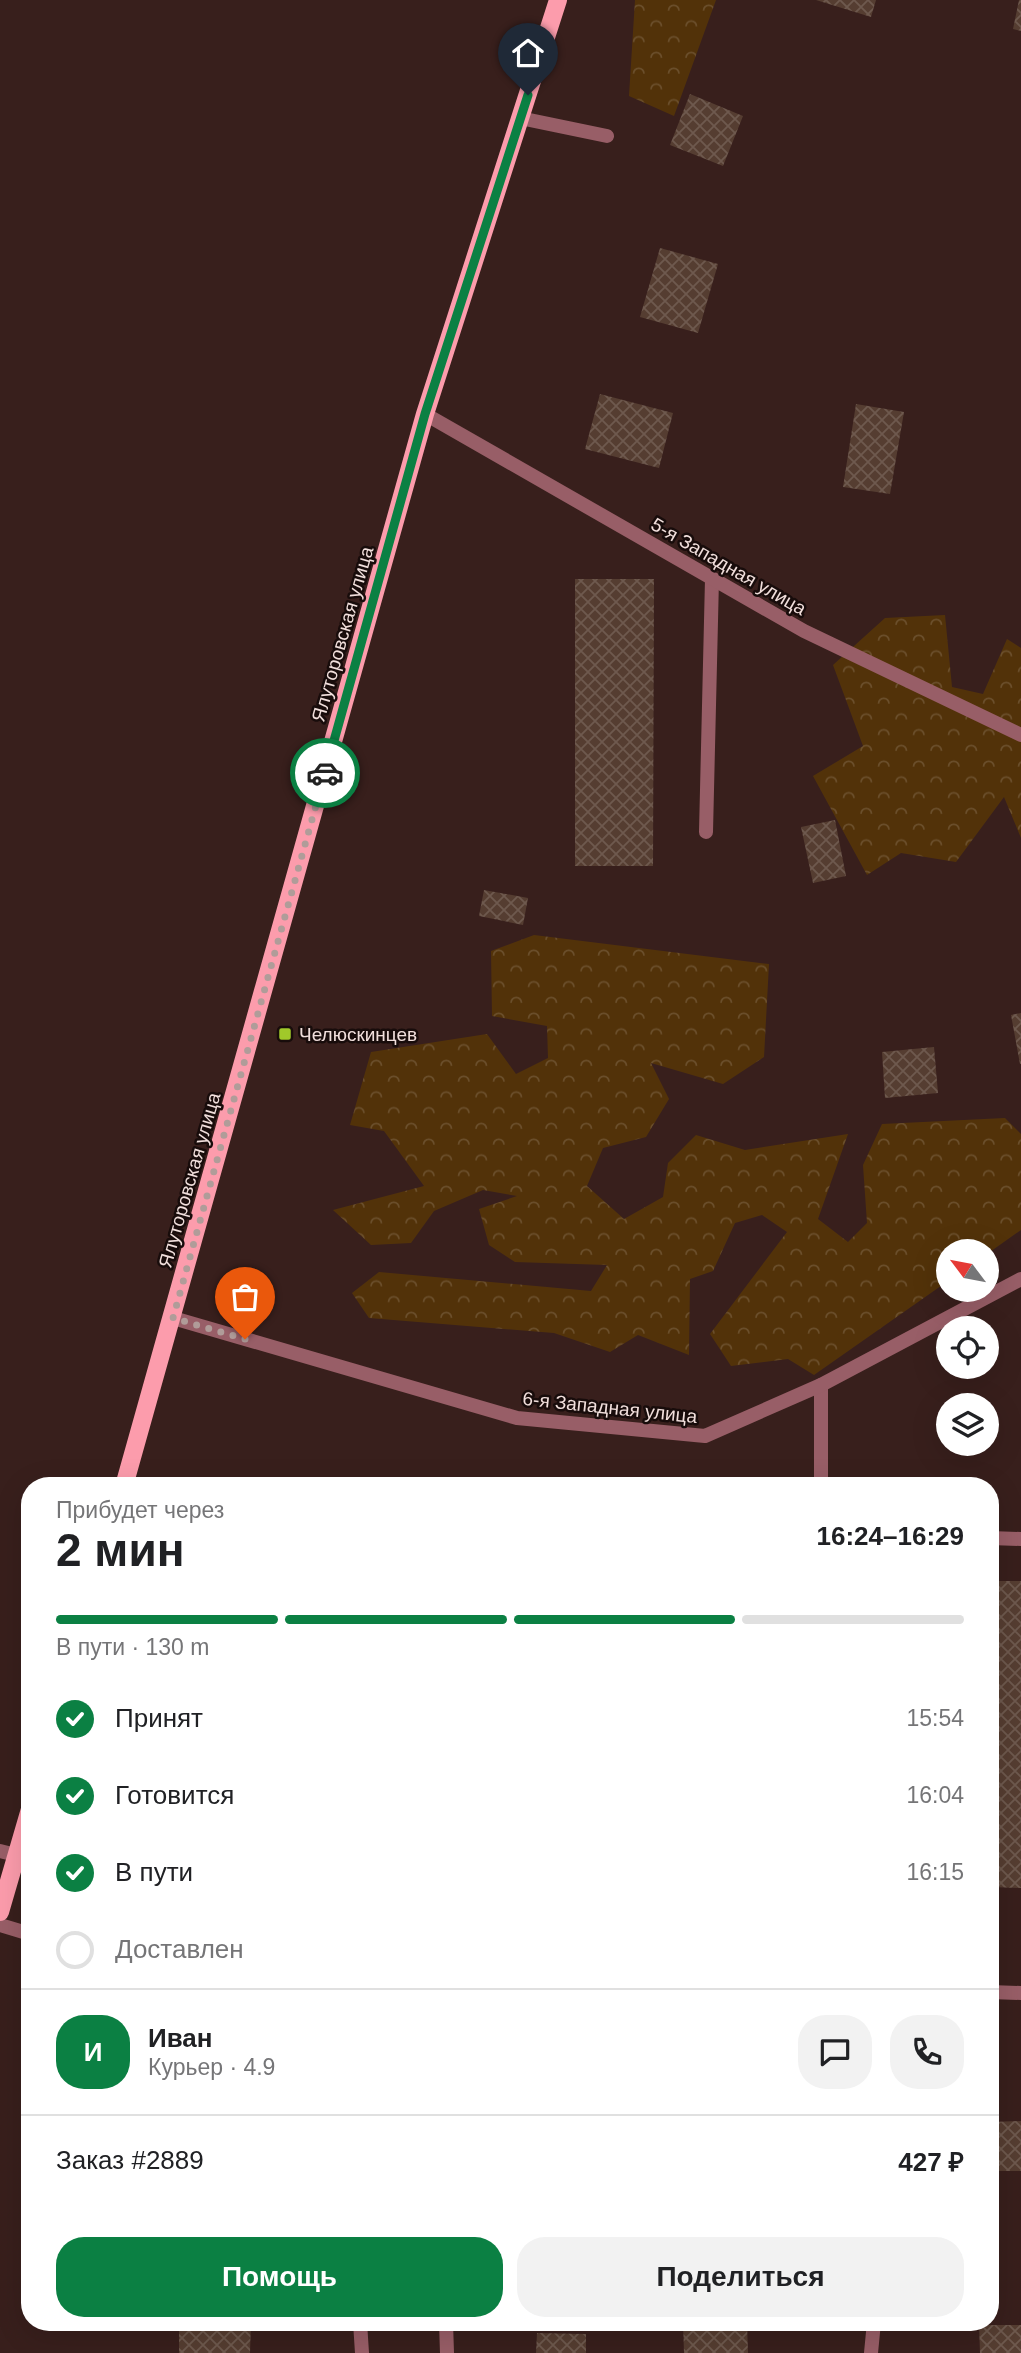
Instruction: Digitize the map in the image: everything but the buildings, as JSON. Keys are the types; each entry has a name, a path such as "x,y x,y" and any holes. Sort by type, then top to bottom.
{"main road":[{"name":"Ялуторовская улица","path":"127,1477 425,414 558,0"},
{"path":"0,1912 8,1853 21,1827"}],"street":[{"path":"520,118 607,136"},
{"name":"5-я Западная улица","path":"425,414 804,631 1021,735"},
{"path":"706,832 712,579"},
{"name":"6-я Западная улица","path":"173,1318 517,1418 705,1436 821,1385 1021,1279"},
{"path":"821,1385 821,1477"},
{"path":"999,1538 1021,1539"},
{"path":"0,1925 21,1931"},
{"path":"999,1992 1021,1993"},
{"path":"361,2331 362,2353"},
{"path":"446,2331 447,2353"},
{"path":"871,2353 873,2331"}],"green space":[{"path":"635,0 716,0 674,116 629,96"},
{"path":"945,615 952,687 983,694 1007,639 1021,648 1021,838 1004,797 956,862 901,853 867,875 813,776 863,746 833,665 885,618"},
{"path":"534,935 769,964 764,1057 723,1084 651,1063 669,1099 646,1137 603,1148 587,1186 624,1219 663,1197 668,1163 696,1135 745,1150 848,1134 818,1219 848,1242 867,1223 863,1165 882,1124 1005,1118 1021,1134 1021,1230 999,1246 999,1239 936,1239 936,1289 814,1375 788,1359 731,1366 710,1334 787,1232 762,1215 735,1223 713,1271 690,1279 689,1355 638,1335 610,1352 554,1333 369,1318 352,1293 379,1272 591,1291 607,1265 515,1262 489,1245 479,1209 517,1196 483,1190 434,1211 411,1243 371,1245 333,1210 424,1186 384,1131 350,1125 371,1052 487,1034 516,1074 548,1058 547,1026 492,1016 491,951"}],"way so far":[{"path":"245,1339 173,1318 325,773"}],"place":[{"name":"Челюскинцев","path":"285,1034"}],"route":[{"path":"325,773 425,414 528,95"}]}
